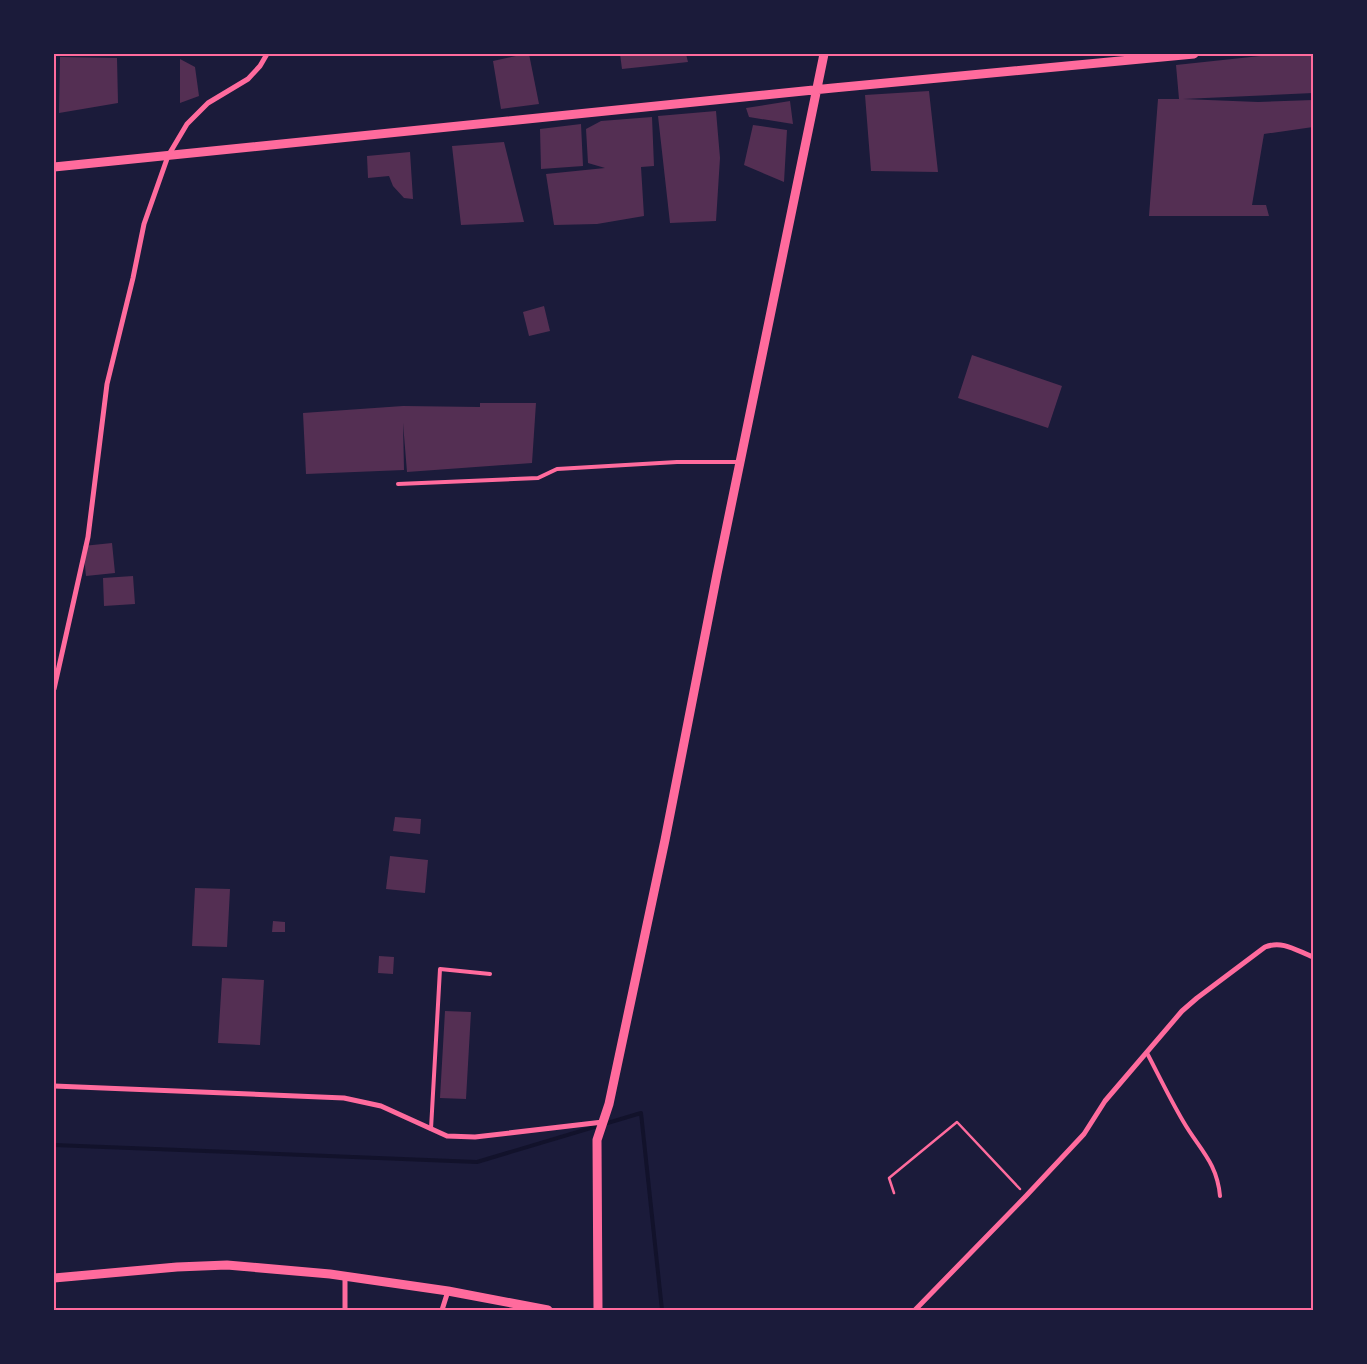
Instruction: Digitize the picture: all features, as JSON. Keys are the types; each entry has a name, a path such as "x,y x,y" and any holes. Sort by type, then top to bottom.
{"street":[{"path":"54,689 88,537 107,384 144,224 168,156 187,124 208,103 248,78 260,66 267,54"},
{"path":"598,1310 597,1140 609,1104 665,840 824,54"},
{"path":"54,167 1194,54"},
{"path":"915,1310 1084,1134 1105,1101 1190,1004 1266,947 1283,944 1313,957"},
{"path":"54,1086 344,1098 381,1106 447,1136 476,1137 603,1122"},
{"path":"54,1278 177,1267 227,1265 330,1274 345,1278 448,1291 548,1310"},
{"path":"345,1278 345,1310"},
{"path":"442,1310 448,1291"}],"lane":[{"path":"398,484 538,478 557,469 677,462 740,462"},
{"path":"431,1128 440,969 490,974"},
{"path":"1147,1053 1184,1123 1212,1164 1218,1181 1220,1196"}],"path":[{"path":"894,1193 889,1178 957,1122 1026,1196"}],"building":[{"path":"529,54 539,104 501,109 493,61"},
{"path":"620,54 686,54 688,62 622,69"},
{"path":"1280,54 1313,54 1313,93 1183,99 1258,102 1313,100 1313,127 1264,134 1252,205 1266,205 1269,216 1149,216 1158,99 1179,99 1176,65"},
{"path":"54,56 56,56 56,93 54,93"},
{"path":"60,57 117,58 118,103 59,113"},
{"path":"180,59 195,67 199,96 180,103"},
{"path":"929,91 938,172 871,171 865,95"},
{"path":"790,101 793,124 749,117 746,108"},
{"path":"716,111 720,158 716,221 670,223 658,116"},
{"path":"652,117 654,166 641,167 644,216 597,224 554,225 546,174 605,168 588,163 586,129 601,121"},
{"path":"581,124 583,166 541,169 540,129"},
{"path":"753,125 787,130 784,182 744,165"},
{"path":"504,142 524,222 461,225 452,146"},
{"path":"410,152 413,199 404,198 393,186 389,176 368,178 367,156"},
{"path":"544,306 550,331 529,336 523,312"},
{"path":"972,355 1062,386 1048,428 958,398"},
{"path":"480,403 536,403 532,463 407,472 403,423 404,470 306,474 303,413 403,406 480,407"},
{"path":"112,543 115,573 86,576 83,546"},
{"path":"133,576 135,604 104,606 103,578"},
{"path":"395,817 421,819 420,834 393,831"},
{"path":"390,856 428,860 425,893 386,889"},
{"path":"195,888 230,889 227,947 192,946"},
{"path":"273,921 285,922 285,932 272,932"},
{"path":"379,956 394,957 393,974 378,973"},
{"path":"222,978 264,980 260,1045 218,1043"},
{"path":"445,1011 471,1012 466,1099 440,1098"}],"waterway":[{"path":"54,1145 477,1162 641,1113 662,1310"}]}
